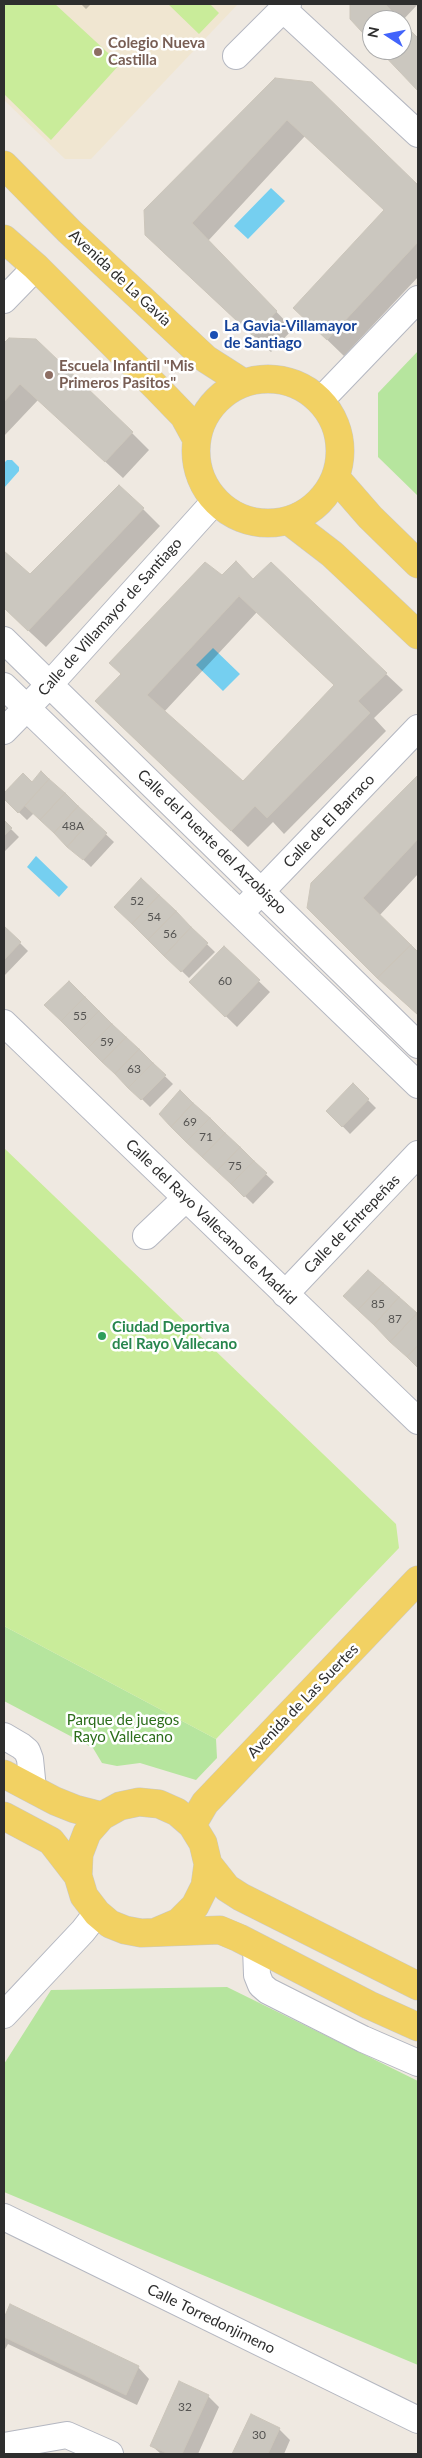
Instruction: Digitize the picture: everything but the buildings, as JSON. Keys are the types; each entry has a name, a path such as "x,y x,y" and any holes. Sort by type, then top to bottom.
{"main road":[{"name":"Avenida de La Gavia","path":"4,165 69,230 206,359 242,382"},
{"path":"4,239 36,267 179,410 196,438"},
{"path":"263,378 285,379 304,387 321,400 336,424 341,451 336,478 325,497 314,507 288,521 262,524 236,517 215,501 202,482 198,468 196,438 205,414 221,395 242,382 263,378"},
{"path":"336,478 370,517 418,564"},
{"path":"288,521 332,554 418,635"},
{"name":"Avenida de Las Suertes","path":"192,1825 205,1803 418,1580"},
{"path":"4,1774 75,1809 102,1816"},
{"path":"158,1931 179,1922 195,1906 205,1886 208,1864 203,1843 192,1825 177,1812 159,1804 139,1802 120,1806 102,1816 88,1833 79,1854 78,1876 84,1896 97,1913 110,1924 125,1930 141,1933 220,1930 369,2005 418,2027"},
{"path":"5,1819 51,1841 78,1876"},
{"path":"208,1864 227,1888 241,1897 412,1980"}],"street":[{"path":"236,56 285,6 418,134"},
{"path":"4,300 36,267"},
{"path":"321,400 418,299"},
{"name":"Calle de Villamayor de Santiago","path":"4,731 50,684 215,501"},
{"name":"Calle del Puente del Arzobispo","path":"4,640 418,1045"},
{"path":"4,686 418,1085"},
{"name":"Calle de El Barraco","path":"240,914 418,728"},
{"name":"Calle del Rayo Vallecano de Madrid","path":"4,1023 418,1421"},
{"name":"Calle de Entrepeñas","path":"285,1294 418,1154"},
{"path":"146,1236 185,1199"},
{"path":"4,1736 27,1751 30,1759 33,1789"},
{"path":"4,2015 83,1931 97,1913"},
{"path":"256,1947 257,1975 261,1984 268,1991 363,2039 418,2063"},
{"name":"Calle Torredonjimeno","path":"4,2217 418,2420"},
{"path":"4,2446 63,2445 110,2454"}],"shaded area":[{"name":"Colegio Nueva Castilla","path":"4,4 238,4 91,159 65,159 4,100"}],"green space":[{"path":"4,4 55,4 120,64 51,140 4,94"},
{"path":"168,4 210,4 219,13 199,34"},
{"path":"418,351 418,496 378,457 378,393"},
{"name":"Ciudad Deportiva del Rayo Vallecano","path":"4,1148 396,1524 399,1548 216,1739 4,1626"},
{"name":"Parque de juegos Rayo Vallecano","path":"4,1626 216,1739 217,1758 196,1780 140,1763 117,1766 102,1763 93,1748 4,1701"},
{"path":"227,1987 418,2081 418,2365 4,2192 4,2064 51,1990"}],"water":[{"path":"271,188 285,201 248,239 234,226"},
{"path":"7,460 12,460 19,467 19,471 4,488 4,463"},
{"path":"213,648 240,674 223,691 196,665"},
{"path":"36,856 68,887 59,897 27,867"}],"place":[{"name":"Colegio Nueva Castilla","path":"98,52"},
{"name":"La Gavia-Villamayor de Santiago","path":"214,335"},
{"name":"Escuela Infantil \"Mis Primeros Pasitos\"","path":"49,375"},
{"name":"Ciudad Deportiva del Rayo Vallecano","path":"102,1336"}]}
